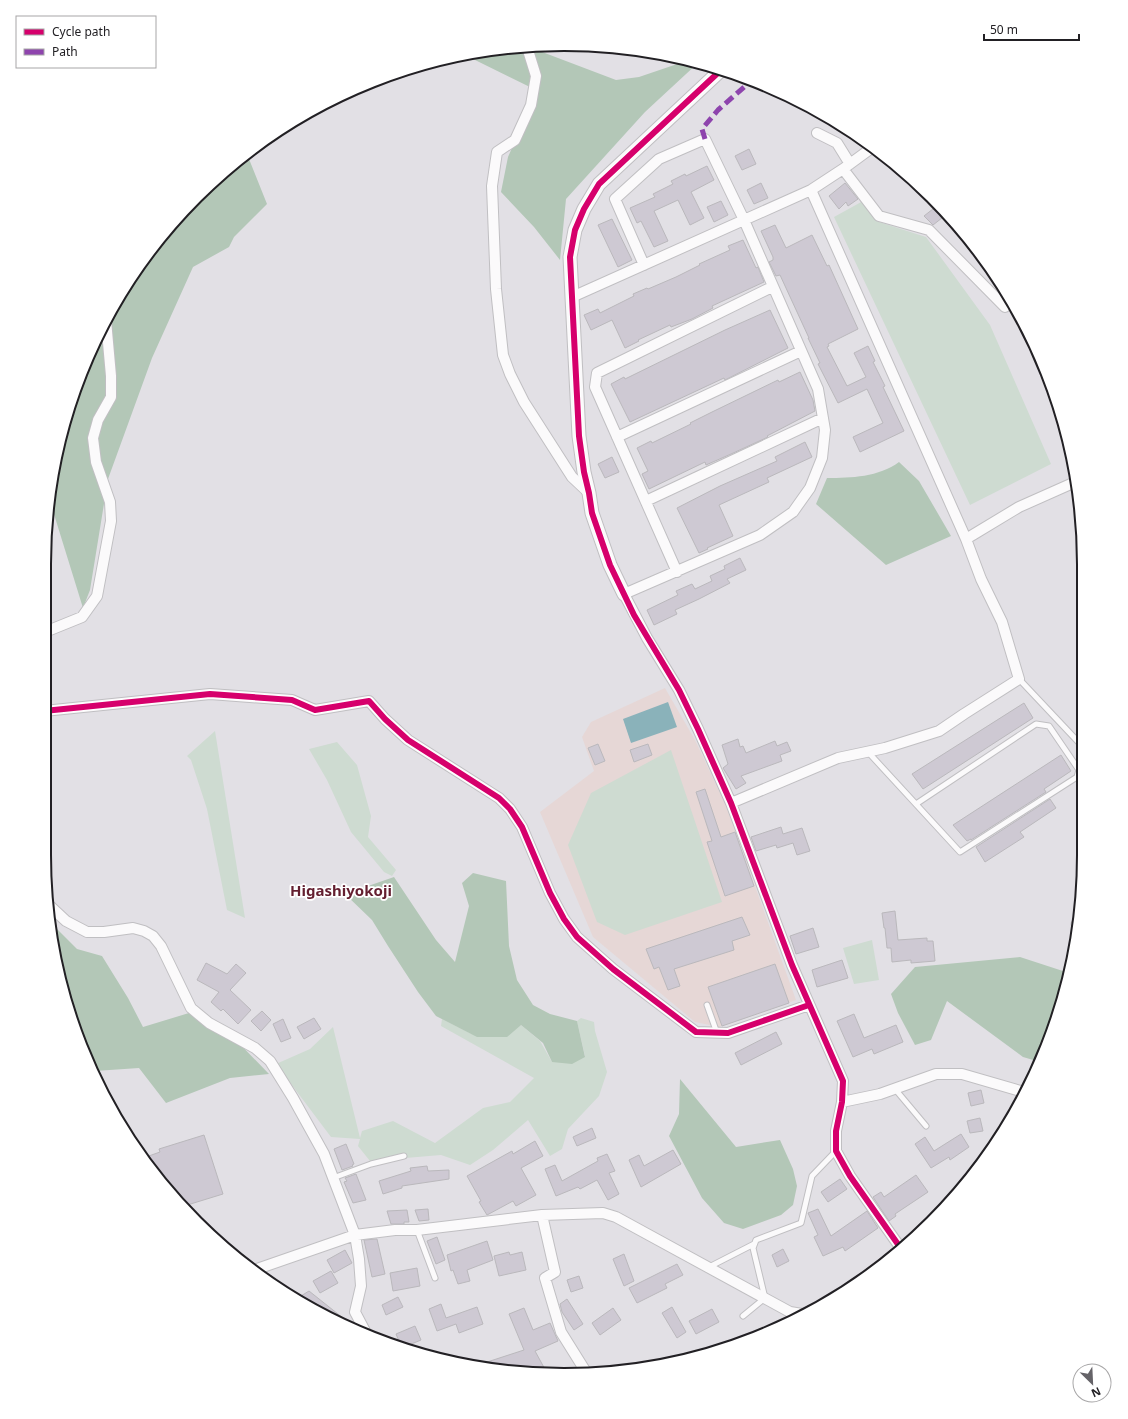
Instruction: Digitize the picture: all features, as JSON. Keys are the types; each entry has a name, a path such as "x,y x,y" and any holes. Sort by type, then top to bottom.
{"street":[{"path":"529,52 536,76 531,105 515,140 497,152 492,186 496,289 503,354 510,374 524,402 572,478 589,493"},
{"path":"717,74 599,184 584,208 576,230 570,257 579,436 584,472 592,513 610,565 647,638 679,690 731,803 792,964 844,1081 842,1102 836,1131 836,1151 850,1176 898,1244"},
{"path":"817,133 836,144 846,167 879,216 929,230 1005,307"},
{"path":"624,594 760,535 792,512 810,488 822,458 825,430 818,389 772,287 744,220 705,140 659,159 615,199 644,265"},
{"path":"572,297 811,190 846,167 867,150"},
{"path":"731,803 838,758 885,748 939,731 1019,679 1002,622 981,579 966,539 811,190"},
{"path":"677,572 595,387 597,373 772,287"},
{"path":"51,630 82,617 98,596 111,521 110,502 96,462 93,438 98,420 111,397 107,331"},
{"path":"617,438 801,351"},
{"path":"646,501 823,418"},
{"path":"966,539 1019,508 1071,484"},
{"path":"51,710 210,694 292,700 315,710 369,701 385,719 408,740 498,798 510,809 522,827 550,893 564,919 576,936 613,968 696,1032 728,1033 809,1005"},
{"path":"54,910 66,921 87,932 104,932 133,928 144,931 153,936 161,946 191,1008 209,1023 255,1048 270,1061 293,1098 324,1154 355,1235 361,1286 355,1312 363,1327"},
{"path":"842,1102 880,1094 936,1074 962,1074 1019,1091"},
{"path":"260,1268 355,1235 395,1230 417,1230 542,1216 603,1213 616,1216 658,1241 709,1267 790,1312 795,1313"},
{"path":"542,1216 555,1272 545,1278 561,1332 583,1367"}],"lane":[{"path":"1019,679 1077,741"},
{"path":"916,804 1036,724 1049,726 1077,767"},
{"path":"868,752 960,852 1077,777"},
{"path":"707,1005 718,1033"},
{"path":"895,1089 926,1126"},
{"path":"709,1267 754,1244 756,1240 801,1223 812,1176 836,1151"},
{"path":"333,1178 371,1164 404,1156"},
{"path":"417,1230 435,1278"},
{"path":"743,1316 765,1298 753,1248 754,1244"}],"shaded area":[{"path":"863,201 879,222 926,237 990,325 1051,464 970,505 834,217"},
{"path":"665,688 695,740 726,806 796,1000 719,1027 695,1022 593,937 540,812 594,771 582,737 591,722"},
{"path":"215,731 245,918 227,910 207,809 191,760 187,756"},
{"path":"337,742 357,765 371,816 368,837 396,870 392,876 384,872 351,832 327,780 309,749"},
{"path":"671,750 722,902 625,935 597,922 568,845 591,793"},
{"path":"872,940 879,980 854,984 843,948"},
{"path":"581,1018 594,1022 595,1031 607,1072 599,1096 568,1129 562,1149 550,1156 528,1120 493,1150 470,1165 441,1155 370,1161 358,1146 360,1139 331,1137 276,1064 310,1049 333,1027 360,1138 362,1131 393,1121 435,1143 483,1108 510,1102 534,1078 441,1026 442,1019 472,1034 521,1025 540,1041 552,1062 585,1056 577,1021"}],"green space":[{"path":"541,52 616,80 639,77 678,64 693,67 645,112 566,199 560,260 534,227 501,192 508,157 531,105 534,89 474,59 497,55"},
{"path":"249,159 267,204 234,237 229,247 193,267 152,358 108,479 90,590 83,608 54,513 55,497 68,431 78,399 104,337 137,279 178,226 201,201"},
{"path":"899,462 919,481 951,536 886,565 816,504 827,478 846,478 874,474"},
{"path":"473,873 506,881 509,946 517,980 533,1005 550,1014 577,1021 585,1057 572,1064 552,1062 543,1043 521,1025 507,1037 477,1037 436,1016 418,992 372,920 345,894 394,877 436,940 455,962 469,906 462,883"},
{"path":"56,928 77,949 102,956 128,998 143,1027 189,1013 233,1037 269,1074 230,1078 166,1103 139,1068 99,1071 78,1020 68,988"},
{"path":"1020,957 1064,971 1050,1020 1034,1060 1023,1057 947,1001 931,1040 915,1045 898,1013 891,994 915,967"},
{"path":"680,1079 736,1147 780,1140 793,1169 797,1186 793,1205 781,1215 743,1229 724,1223 702,1198 669,1136 679,1114"}],"water":[{"path":"668,702 677,727 631,743 623,719"}],"building":[{"path":"749,149 756,164 742,170 735,156"},
{"path":"707,166 714,180 691,192 704,218 690,225 678,200 654,211 668,241 654,247 641,221 637,223 630,208 655,197 653,194 673,184 671,181"},
{"path":"761,183 768,198 754,204 747,190"},
{"path":"845,183 858,199 848,206 846,202 839,209 829,196"},
{"path":"721,201 728,215 714,222 707,207"},
{"path":"934,208 942,218 933,225 924,216"},
{"path":"612,219 632,260 618,267 598,225"},
{"path":"775,225 786,248 812,235 827,266 829,265 858,329 828,344 829,346 827,347 847,386 866,377 854,353 868,346 875,361 873,362 885,386 883,387 904,431 860,452 853,437 883,423 867,389 838,403 818,364 820,363 780,275 776,276 769,262 773,260 773,257 761,231"},
{"path":"743,240 756,268 758,267 764,282 712,306 713,308 692,319 671,327 670,325 638,340 639,341 625,348 612,320 591,330 584,315 598,309 600,313 634,296 633,294 676,277 700,265 699,264 730,250 728,246"},
{"path":"770,310 788,348 725,380 724,378 630,422 611,384 624,377 625,379 725,330"},
{"path":"800,372 813,400 815,411 767,436 768,437 706,465 705,462 649,489 642,474 648,471 637,448 651,441 652,443 778,380 779,382"},
{"path":"805,442 812,457 767,478 769,482 719,505 733,536 699,553 677,508 720,486 777,461 775,457"},
{"path":"612,457 619,472 605,478 598,464"},
{"path":"740,558 746,570 727,579 730,583 675,610 677,614 654,625 647,610 678,595 676,591 692,584 695,589 712,581 710,576 725,569 724,566"},
{"path":"1024,703 1033,718 923,789 912,774"},
{"path":"738,739 740,747 743,746 746,753 775,741 777,746 787,742 791,751 780,755 782,761 741,776 746,783 736,789 723,768 728,764 722,745"},
{"path":"598,744 605,761 595,765 588,748"},
{"path":"648,744 652,755 634,762 630,750"},
{"path":"1061,755 1071,771 1044,789 1046,792 971,840 967,841 953,825"},
{"path":"705,789 721,837 735,832 754,886 725,896 707,842 712,841 696,792"},
{"path":"1050,799 1056,808 1020,832 1024,837 985,862 976,847"},
{"path":"781,827 783,834 802,828 810,851 797,855 793,843 777,848 776,845 756,851 751,837"},
{"path":"895,911 898,940 927,938 927,941 933,941 935,961 911,963 911,960 892,962 891,948 887,948 882,913"},
{"path":"742,917 750,935 732,941 734,950 674,969 680,986 668,990 659,967 654,969 646,949"},
{"path":"813,928 819,947 796,954 790,936"},
{"path":"842,960 848,978 817,987 812,970"},
{"path":"206,963 227,974 236,964 246,973 230,990 251,1010 238,1024 223,1009 221,1011 211,1002 219,992 197,980"},
{"path":"775,964 789,1003 722,1026 708,987"},
{"path":"262,1011 271,1020 261,1031 251,1021"},
{"path":"854,1014 864,1038 896,1025 903,1042 874,1054 872,1049 853,1057 837,1021"},
{"path":"314,1018 321,1029 304,1039 297,1027"},
{"path":"283,1019 291,1038 281,1042 273,1024"},
{"path":"776,1032 782,1044 741,1065 735,1053"},
{"path":"981,1090 984,1103 971,1106 968,1093"},
{"path":"980,1118 983,1131 970,1133 967,1121"},
{"path":"592,1128 596,1138 577,1146 573,1137"},
{"path":"961,1134 969,1147 950,1160 949,1157 931,1168 915,1144 925,1137 934,1151"},
{"path":"204,1135 223,1194 189,1205 149,1156 160,1152 159,1149"},
{"path":"535,1141 543,1156 521,1168 536,1195 516,1206 513,1201 487,1215 467,1176 512,1151 513,1154"},
{"path":"346,1144 354,1164 352,1165 353,1166 342,1170 334,1149"},
{"path":"673,1150 681,1164 641,1187 629,1160 639,1155 644,1166"},
{"path":"607,1154 615,1171 609,1173 619,1194 608,1200 597,1180 580,1189 578,1187 556,1196 545,1169 555,1165 562,1181 598,1161 597,1158"},
{"path":"427,1166 428,1171 449,1170 449,1179 402,1186 402,1188 383,1194 379,1181 411,1171 410,1168"},
{"path":"356,1174 366,1200 353,1203 344,1182 347,1181 345,1178"},
{"path":"916,1175 928,1192 895,1214 896,1216 889,1221 873,1197 881,1192 884,1197"},
{"path":"840,1179 847,1189 828,1202 821,1192"},
{"path":"428,1209 429,1220 419,1221 415,1210"},
{"path":"818,1209 831,1236 867,1211 878,1228 845,1251 843,1247 823,1256 814,1237 818,1235 808,1213"},
{"path":"407,1210 409,1222 404,1222 404,1224 391,1224 387,1211"},
{"path":"437,1237 445,1260 436,1264 427,1241"},
{"path":"377,1239 385,1274 372,1277 364,1240"},
{"path":"487,1241 493,1260 467,1270 470,1281 458,1284 453,1270 451,1271 447,1255"},
{"path":"783,1249 789,1261 777,1267 772,1255"},
{"path":"345,1250 352,1263 334,1273 327,1260"},
{"path":"509,1252 510,1255 522,1252 526,1270 499,1276 494,1256"},
{"path":"624,1254 634,1281 624,1286 613,1259"},
{"path":"677,1264 683,1275 665,1284 667,1288 637,1303 629,1288"},
{"path":"417,1268 420,1286 393,1291 390,1273"},
{"path":"331,1271 338,1283 320,1293 313,1281"},
{"path":"579,1276 583,1288 571,1292 567,1280"},
{"path":"309,1291 342,1317 337,1315 301,1296"},
{"path":"398,1297 403,1307 386,1315 382,1305"},
{"path":"567,1299 583,1324 574,1330 562,1312 560,1304"},
{"path":"441,1304 446,1318 477,1307 483,1324 459,1333 456,1324 437,1331 429,1309"},
{"path":"672,1307 686,1332 677,1338 662,1313"},
{"path":"524,1308 533,1330 550,1323 558,1341 535,1351 544,1367 487,1362 524,1350 509,1314"},
{"path":"613,1308 621,1320 600,1335 592,1323"},
{"path":"712,1309 719,1322 696,1334 689,1321"},
{"path":"415,1326 421,1340 410,1344 399,1341 396,1334"}],"marked path":[{"path":"705,139 702,129 718,110 747,85"}],"cycle path":[{"path":"717,74 599,184 584,209 575,230 570,257 579,436 584,472 592,513 610,565 634,615 679,690 698,729 731,803 792,965 843,1081 842,1102 836,1131 836,1151 850,1176 898,1244"},
{"path":"51,710 210,694 292,700 315,710 369,701 385,719 408,740 499,798 510,809 522,827 550,893 564,919 577,937 613,969 696,1032 728,1033 809,1005"}],"district":[{"name":"Higashiyokoji","path":"341,890"}]}
